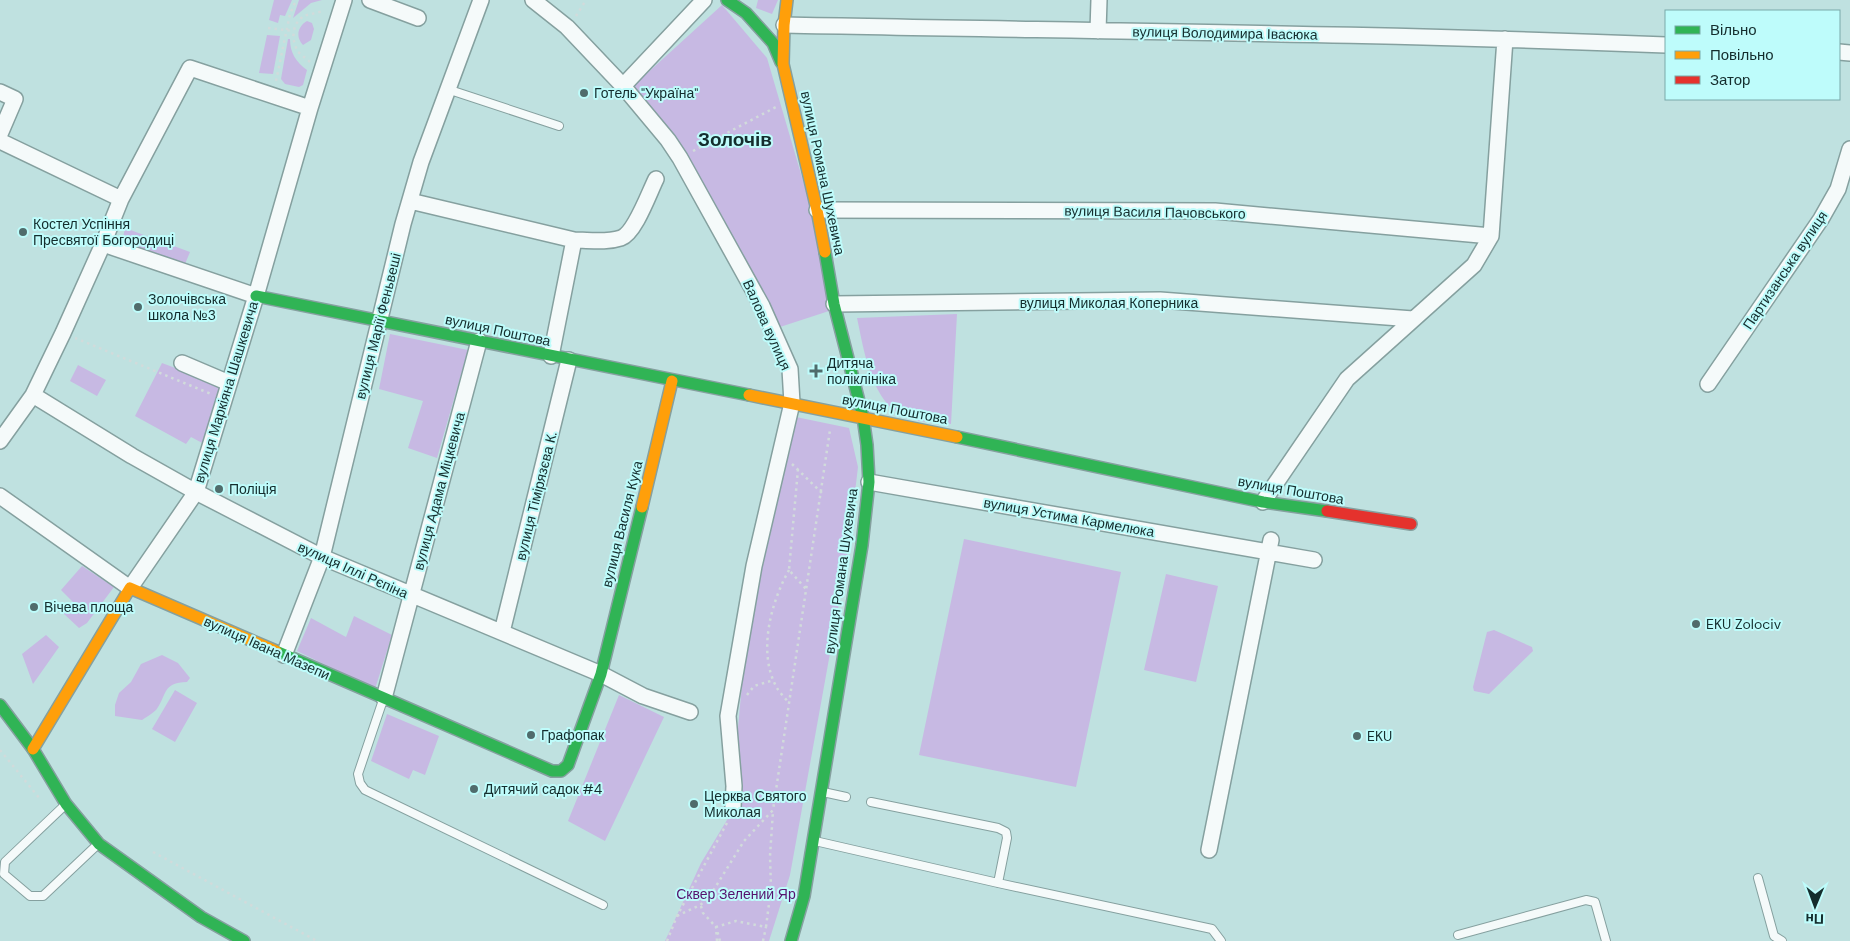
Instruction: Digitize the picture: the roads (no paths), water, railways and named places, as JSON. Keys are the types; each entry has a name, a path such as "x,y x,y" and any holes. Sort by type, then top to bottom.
{"street":[{"path":"370,0 418,18"},
{"name":"вулиця Марії Феньвеші","path":"284,655 322,557 421,162 481,0"},
{"name":"Валова вулиця","path":"533,0 567,27 622,86 668,140 680,158 762,306 790,369 792,403 754,566 728,716 734,786 733,808"},
{"path":"622,86 704,0"},
{"path":"727,0 746,13 773,43 782,64"},
{"name":"вулиця Романа Шухевича","path":"787,0 782,64 792,99 817,210 834,304 863,417 868,445 869,482 862,545 804,896 790,941"},
{"path":"1098,31 1099,0"},
{"name":"вулиця Маркіяна Шашкевича","path":"33,749 130,588 196,492 256,296 310,108 343,4"},
{"name":"вулиця Володимира Івасюка","path":"784,26 1505,39 1665,45"},
{"path":"1263,502 1347,379 1474,265 1491,236 1505,39"},
{"path":"0,441 33,395 103,244 121,199 190,68 310,108"},
{"path":"0,92 15,99 0,134"},
{"path":"0,141 121,199"},
{"name":"Партизанська вулиця","path":"1708,384 1821,219 1838,190 1850,149"},
{"path":"410,200 574,240 607,240 623,238 633,228 656,179"},
{"name":"вулиця Василя Пачовського","path":"817,210 1215,211 1491,236"},
{"path":"551,356 574,240"},
{"path":"103,244 256,296"},
{"name":"вулиця Поштова","path":"256,296 863,417 1263,502 1411,524"},
{"name":"вулиця Миколая Коперника","path":"834,304 1160,300 1413,319"},
{"name":"вулиця Адама Міцкевича","path":"384,698 479,341"},
{"name":"вулиця Тімірязєва К.","path":"502,632 570,360"},
{"path":"182,363 229,383"},
{"name":"вулиця Василя Кука","path":"552,771 561,771 568,765 601,674 672,380"},
{"name":"вулиця Іллі Рєпіна","path":"33,395 132,456 196,492 322,557 601,674 643,696 690,712"},
{"name":"вулиця Устима Кармелюка","path":"869,482 1270,546 1314,560"},
{"name":"вулиця Івана Мазепи","path":"0,496 130,588 552,771"},
{"path":"1209,850 1270,546"},
{"path":"0,706 33,749 66,804 99,844 201,917 244,941"}],"lane":[{"path":"447,89 559,126"},
{"path":"384,698 359,769 358,778 365,790 603,905"},
{"path":"821,792 846,797"},
{"path":"871,802 998,828 1006,832 1007,838 998,883"},
{"path":"66,804 4,862 4,874 30,896 43,896 99,844"},
{"path":"813,840 998,883 1212,929 1221,941"},
{"path":"1758,878 1774,936 1782,941"},
{"path":"1458,935 1586,900 1595,902 1606,941"}],"place":[{"name":"Готель \"Україна\"","path":"584,93"},
{"name":"Костел Успіння Пресвятої Богородиці","path":"23,232"},
{"name":"Золочівська школа №3","path":"138,307"},
{"name":"Дитяча поліклініка","path":"816,371"},
{"name":"Поліція","path":"219,489"},
{"name":"Вічева площа","path":"34,607"},
{"name":"EKU Zolociv","path":"1696,624"},
{"name":"Графопак","path":"531,735"},
{"name":"EKU","path":"1357,736"},
{"name":"Дитячий садок #4","path":"474,789"},
{"name":"Церква Святого Миколая","path":"694,804"}],"district":[{"name":"Золочів","path":"735,139"}],"park label":[{"name":"Сквер Зелений Яр","path":"736,894"}]}
